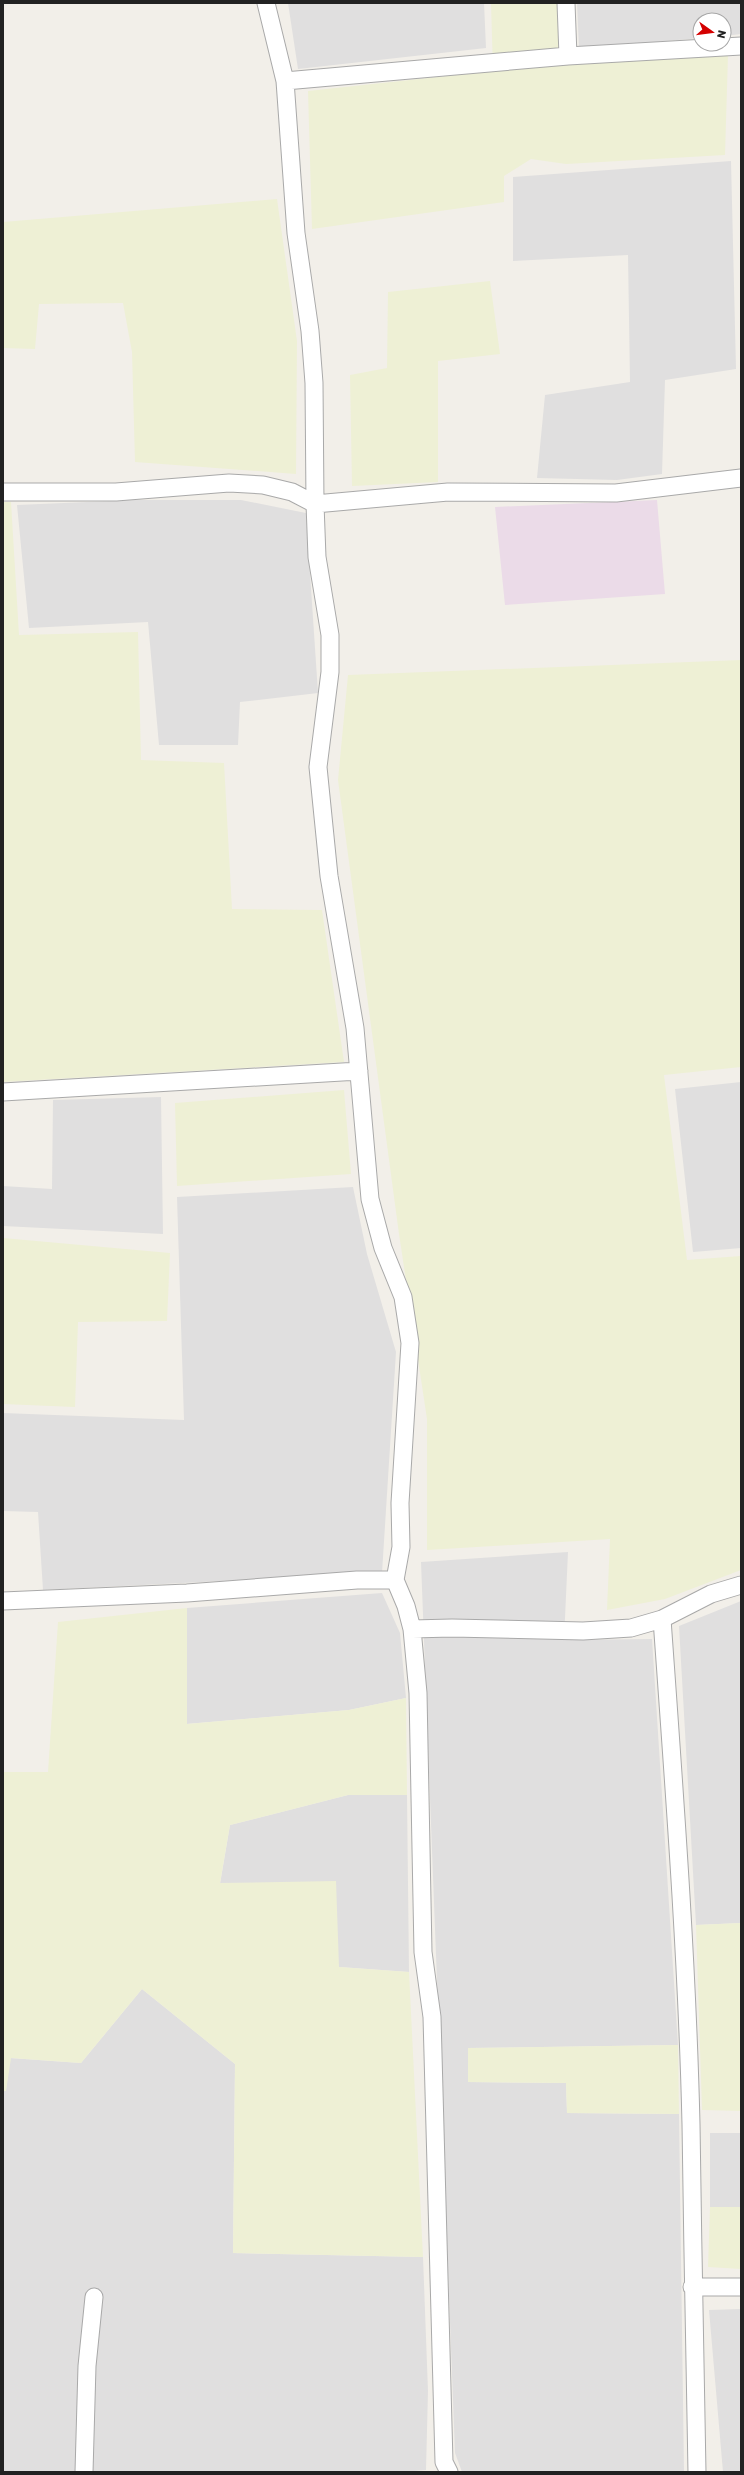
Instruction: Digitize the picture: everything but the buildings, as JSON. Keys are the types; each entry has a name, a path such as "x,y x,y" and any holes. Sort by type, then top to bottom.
{"street":[{"path":"266,3 285,81 294,212 314,383 317,557 330,634 330,672 318,767 329,876 355,1028 370,1199 383,1248 403,1296 410,1343 400,1503 401,1547 395,1580 406,1606 412,1630 418,1693 423,1952 432,2017 444,2462 449,2472"},
{"path":"566,3 568,56"},
{"path":"285,81 568,56 741,46"},
{"path":"3,492 116,492 229,483 262,485 292,492 315,504 448,492 616,493 741,478"},
{"path":"3,1092 359,1071"},
{"path":"3,1601 187,1593 357,1580 395,1580"},
{"path":"412,1630 452,1628 583,1631 630,1628 662,1619 711,1594 741,1585"},
{"path":"662,1619 678,1849 691,2123 692,2287 697,2472"},
{"path":"692,2287 741,2287"},
{"path":"84,2472 87,2366 94,2297"}],"shaded area":[{"path":"288,3 484,3 486,48 298,69"},
{"path":"577,3 741,3 741,34 732,35 732,12 692,12 692,39 579,49"},
{"path":"731,161 736,369 665,380 662,474 617,480 537,478 545,395 630,382 628,255 513,261 513,177"},
{"path":"134,500 241,500 306,513 318,693 240,702 238,745 159,745 148,622 29,628 17,505"},
{"path":"657,500 665,594 505,605 495,507"},
{"path":"741,1082 741,1248 693,1252 675,1089"},
{"path":"161,1097 163,1234 3,1226 3,1186 52,1189 53,1100"},
{"path":"353,1187 367,1254 396,1352 382,1573 43,1590 38,1512 3,1511 3,1413 184,1420 177,1197"},
{"path":"568,1552 564,1640 652,1639 678,2045 468,2048 468,2082 566,2083 567,2113 679,2114 684,2472 462,2472 455,2453 421,1562"},
{"path":"382,1593 400,1633 406,1698 349,1710 186,1724 187,1608"},
{"path":"741,1601 741,1923 696,1925 679,1626"},
{"path":"348,1795 407,1795 409,1972 339,1967 220,1884 230,1825"},
{"path":"142,1989 235,2064 233,2253 423,2257 428,2391 426,2470 403,2472 3,2472 3,2091 6,2090 10,2058 81,2063"},
{"path":"710,2133 741,2133 741,2207 710,2207"},
{"path":"741,2309 741,2472 723,2472 709,2310"}],"green space":[{"path":"491,3 560,3 564,65 728,55 725,155 566,164 531,159 504,176 504,202 312,229 308,91 493,71"},
{"path":"277,199 297,341 296,474 135,462 132,352 123,303 39,304 35,349 3,348 3,222"},
{"path":"490,281 500,354 438,361 438,482 352,486 350,375 387,368 388,292"},
{"path":"3,502 11,502 19,635 138,632 141,760 224,763 232,909 322,910 344,1062 3,1082"},
{"path":"741,660 741,1067 664,1075 687,1260 741,1256 741,1570 665,1599 607,1610 610,1539 427,1550 427,1419 399,1234 338,780 348,675"},
{"path":"344,1090 351,1174 177,1186 175,1103"},
{"path":"3,1238 170,1253 167,1321 78,1322 75,1407 3,1404"},
{"path":"187,1608 187,1724 349,1710 406,1698 407,1795 348,1795 230,1825 220,1883 336,1881 339,1967 409,1972 423,2257 233,2253 235,2064 142,1989 81,2063 11,2058 6,2091 3,2091 3,1772 48,1772 58,1622"},
{"path":"741,1923 741,2111 702,2110 696,1925"},
{"path":"678,2045 679,2114 567,2113 566,2083 468,2082 468,2048"},
{"path":"710,2207 741,2207 741,2269 708,2267"}]}
